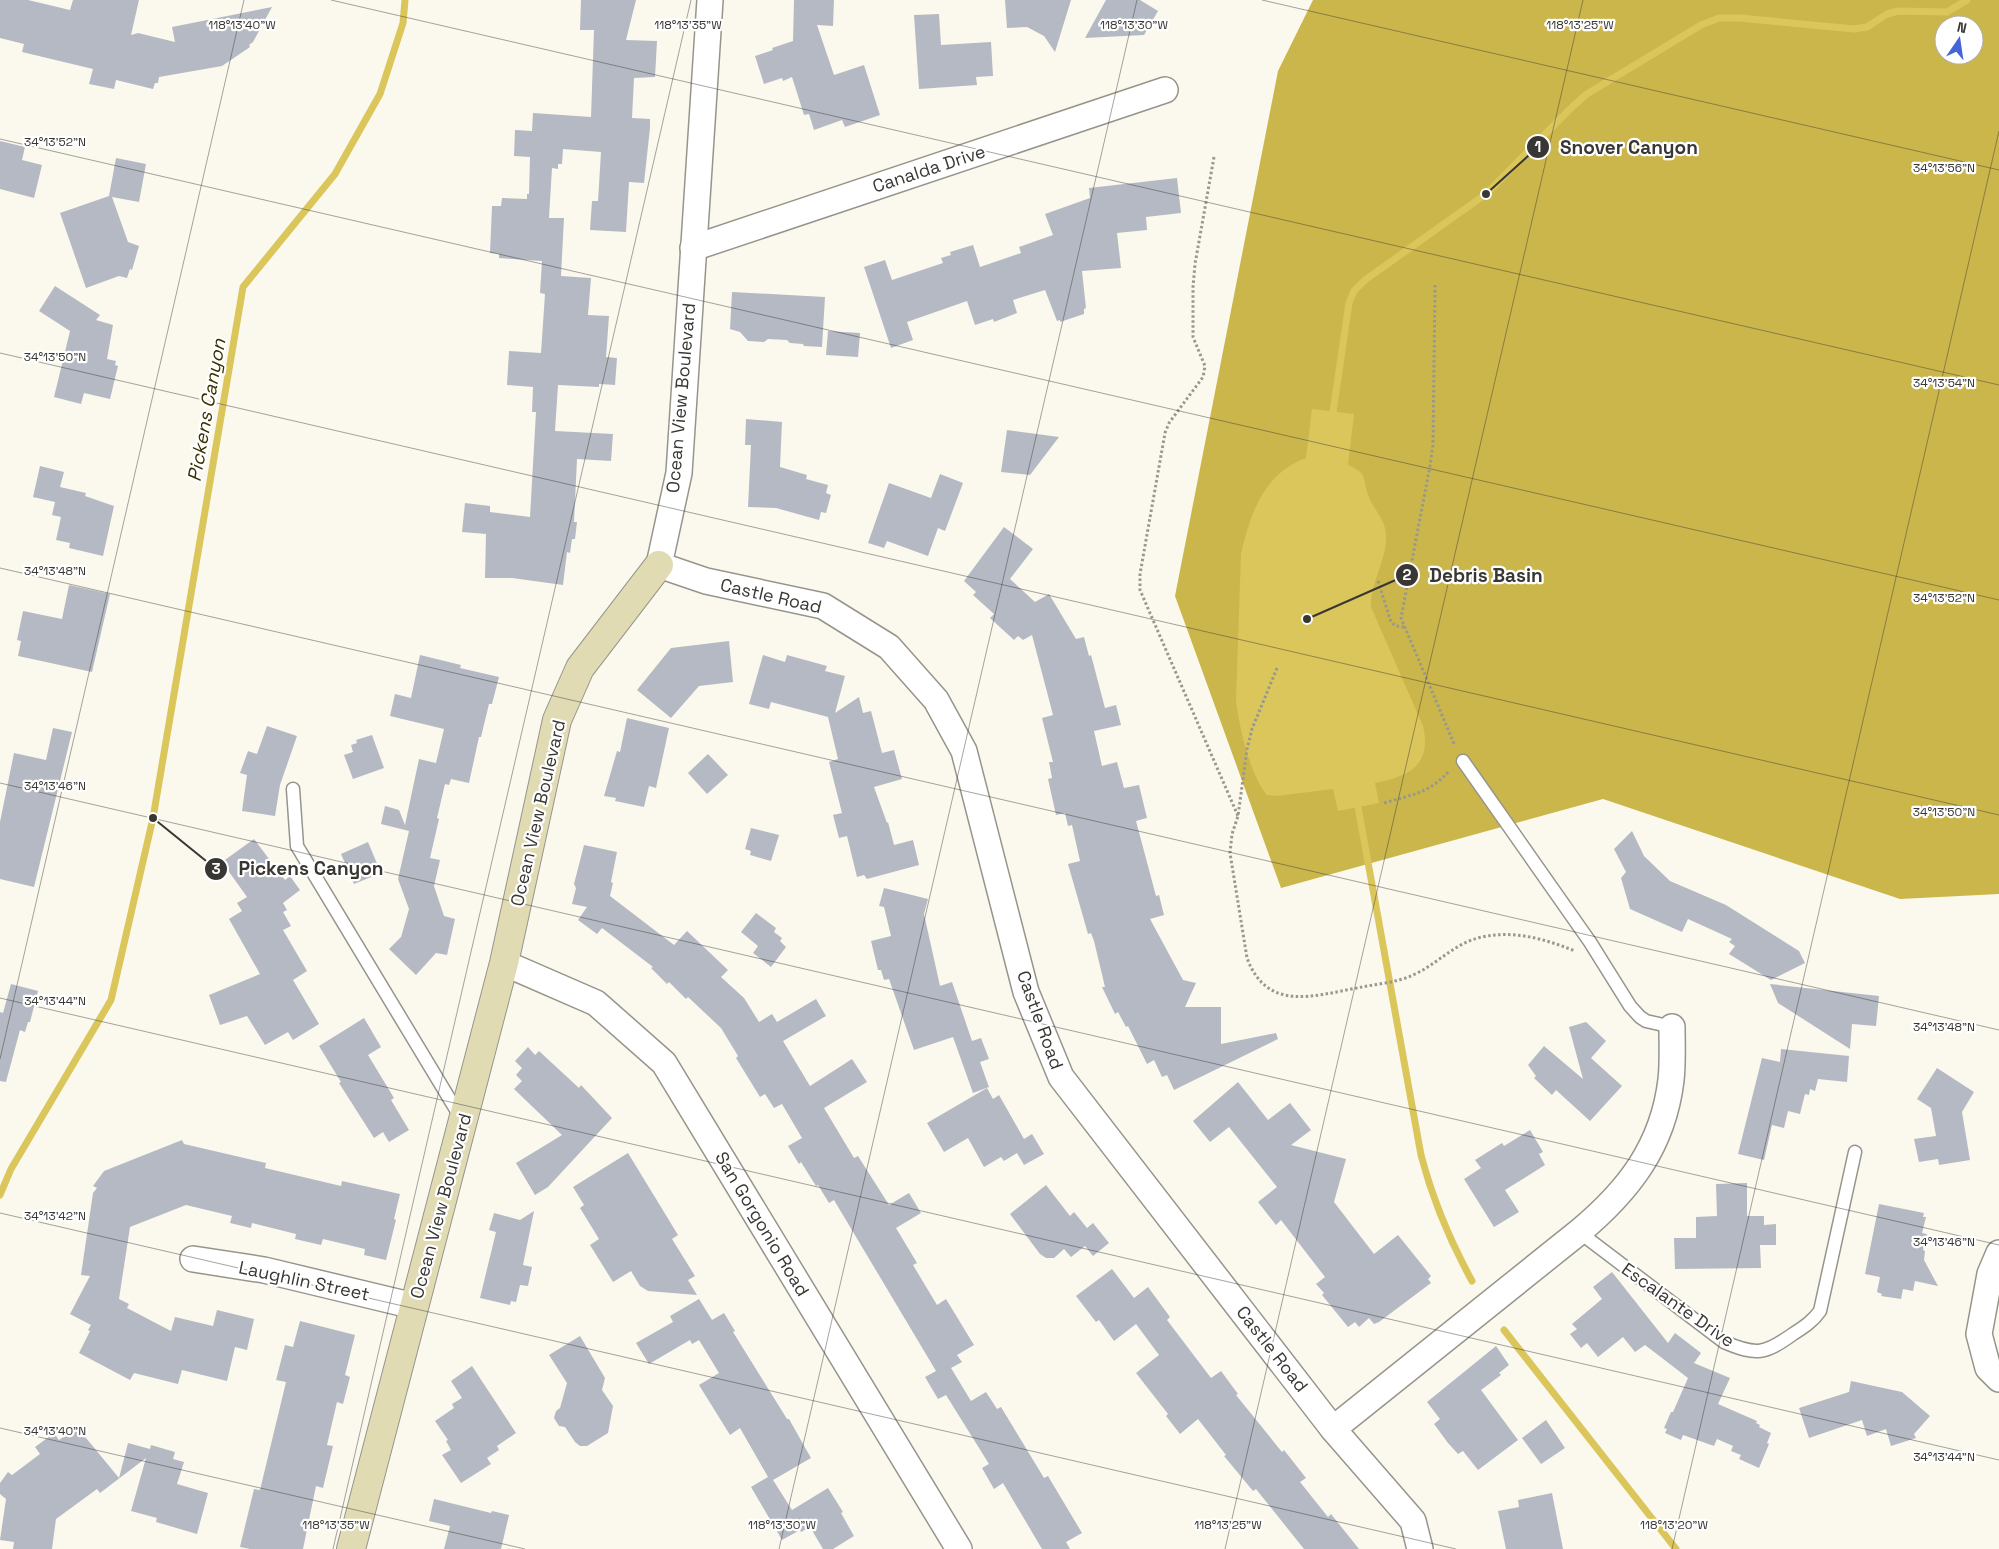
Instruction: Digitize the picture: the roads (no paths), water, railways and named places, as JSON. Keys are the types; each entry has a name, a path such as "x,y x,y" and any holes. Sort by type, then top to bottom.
{"street":[{"name":"Ocean View Boulevard","path":"351,1549 504,963 557,720 580,668 659,565 679,473 710,0"},
{"name":"Canalda Drive","path":"693,248 1165,90"},
{"name":"Castle Road","path":"659,565 706,581 824,606 889,647 936,700 964,751 1026,992 1061,1076 1333,1429 1414,1521 1420,1549"},
{"name":"San Gorgonio Road","path":"504,963 596,1003 664,1063 959,1549"},
{"path":"1333,1429 1606,1209 1645,1162 1666,1106 1671,1079 1672,1026"},
{"path":"1999,1253 1990,1274 1979,1334 1988,1368 1999,1379"},
{"name":"Laughlin Street","path":"193,1259 264,1270 414,1306"}],"lane":[{"path":"1463,761 1596,951 1630,1006 1646,1021 1672,1026"},
{"path":"293,789 298,846 463,1122"},
{"name":"Escalante Drive","path":"1579,1232 1724,1342 1757,1352 1772,1349 1814,1320 1820,1311 1855,1152"}],"waterway":[{"name":"Pickens Canyon","path":"0,1195 11,1169 111,1000 153,818 243,287 335,174 380,94 403,23 405,0"},
{"path":"1332,419 1349,303 1354,291 1365,280 1486,194 1587,94 1701,25 1719,18 1740,18 1854,29 1867,27 1887,14 1899,11 1947,12 1967,0"},
{"path":"1358,807 1421,1155 1442,1220 1472,1281"},
{"path":"1504,1330 1676,1549"}],"place":[{"name":"Snover Canyon","path":"1486,194"},
{"name":"Debris Basin","path":"1307,619"},
{"name":"Pickens Canyon","path":"153,818"}]}
